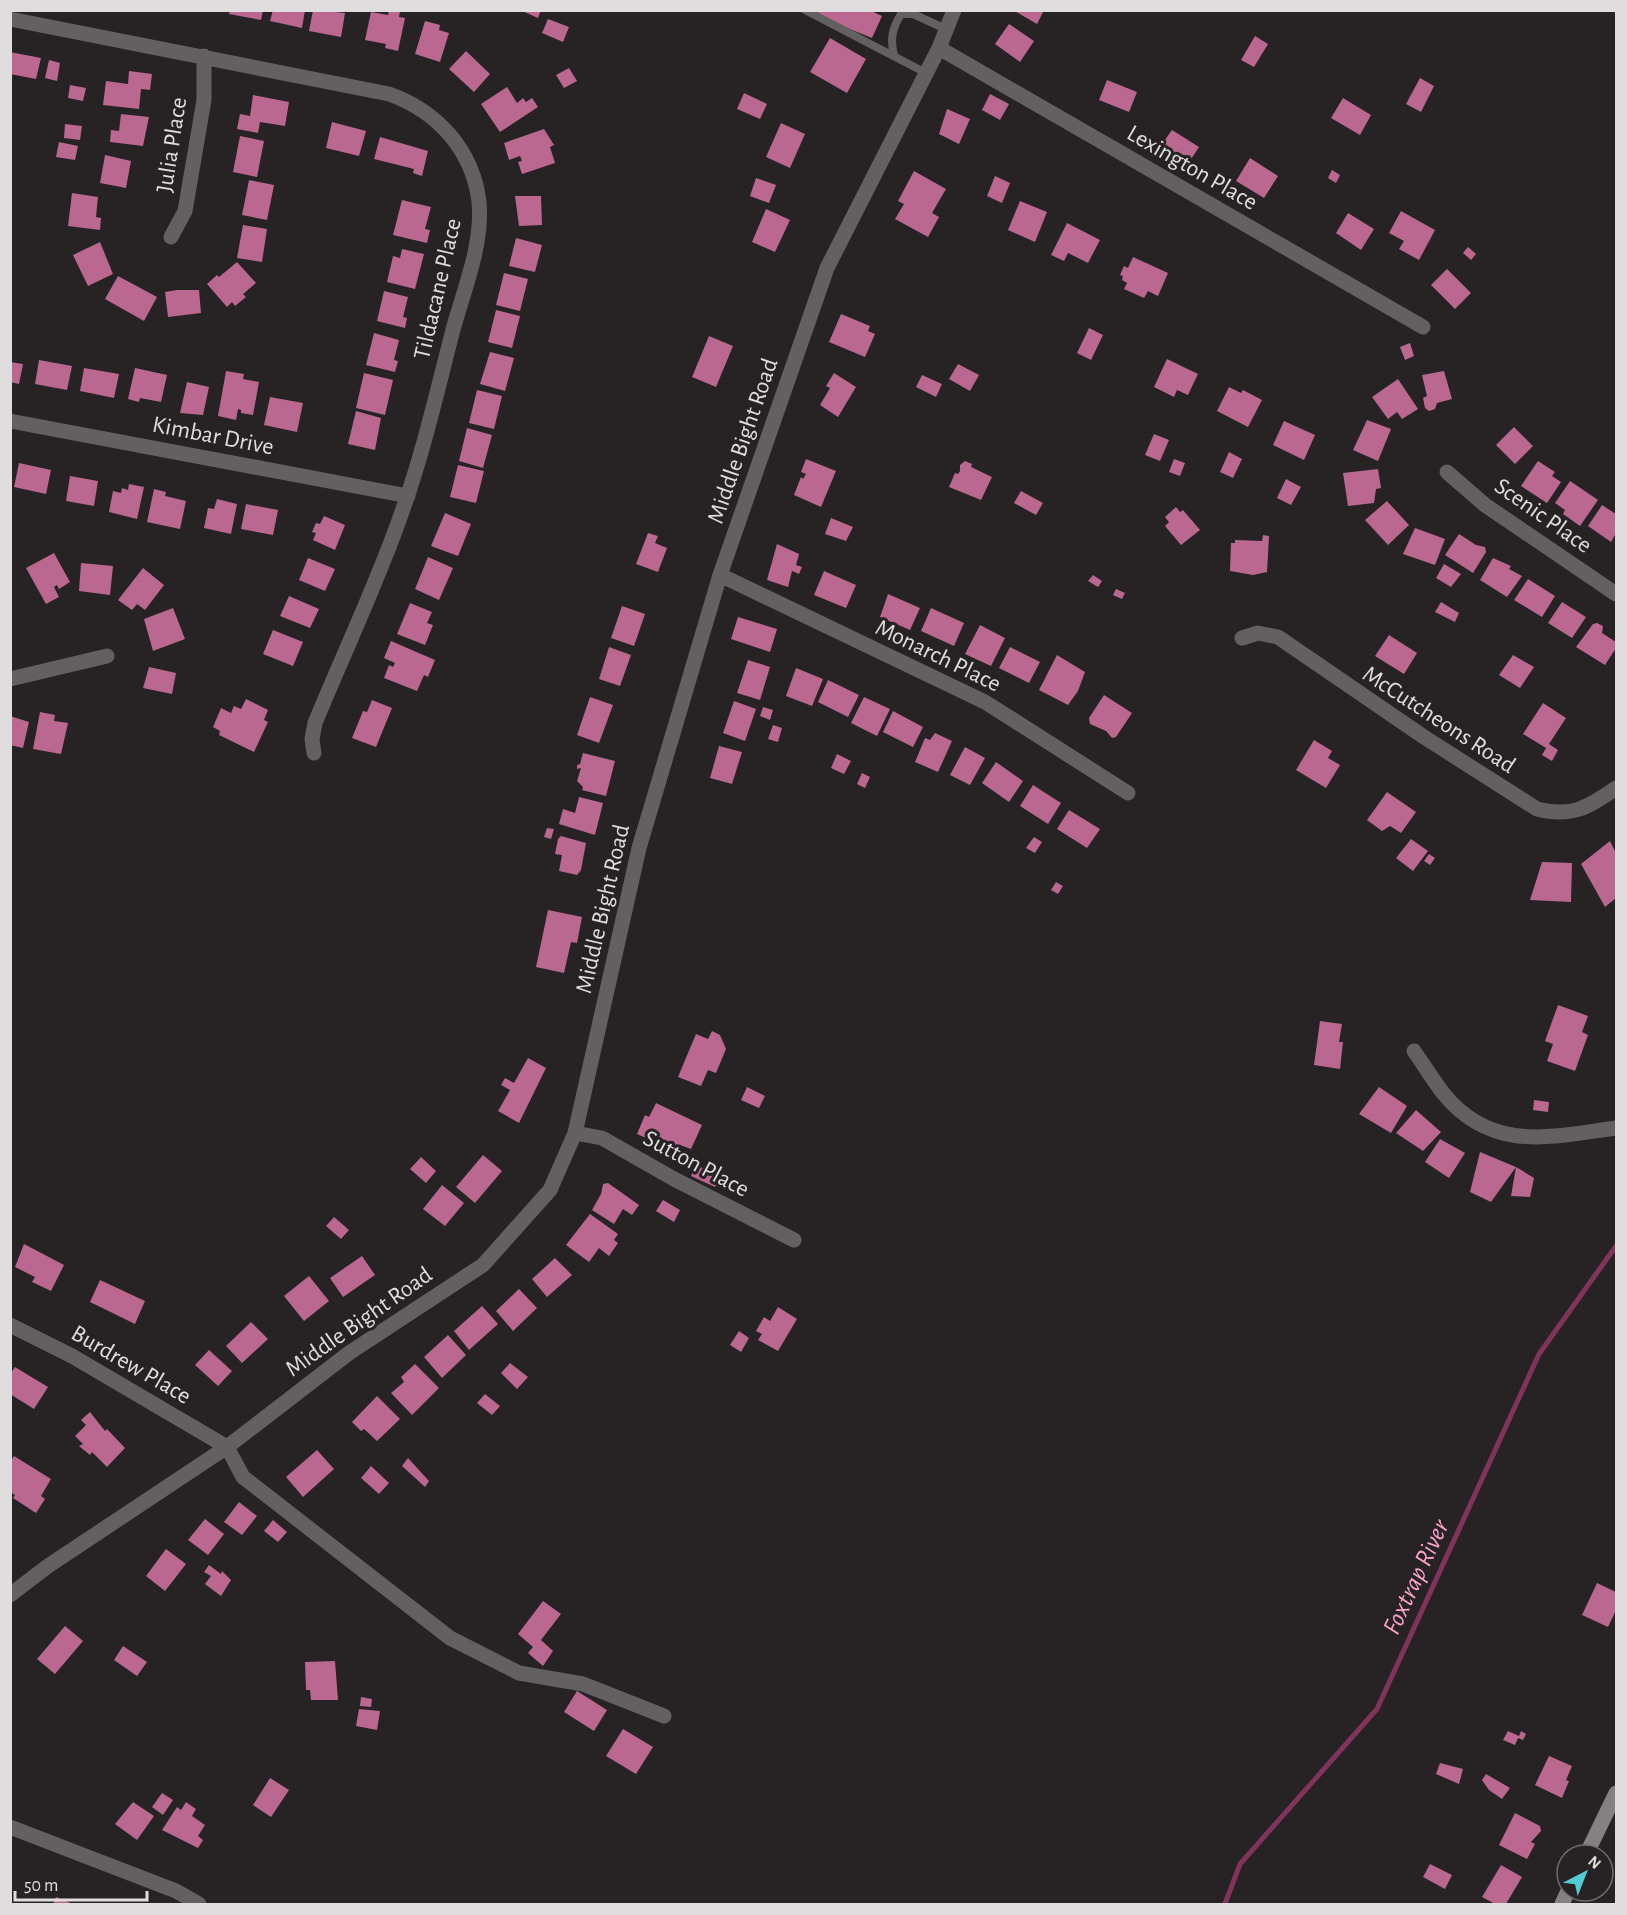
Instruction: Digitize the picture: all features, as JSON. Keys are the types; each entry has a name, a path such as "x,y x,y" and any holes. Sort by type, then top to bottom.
{"main road":[{"path":"1592,1843 1617,1793"}],"street":[{"name":"Middle Bight Road","path":"10,1595 48,1566 227,1447 349,1353 483,1265 550,1190 575,1132 639,848 720,575 826,268 939,48 954,10"},
{"name":"Tildacane Place","path":"10,19 362,87 412,102 432,115 447,130 467,162 479,200 477,239 408,496 315,723 312,739 314,753"},
{"name":"Lexington Place","path":"939,48 1422,327"},
{"name":"Julia Place","path":"171,237 184,211 204,100 204,56"},
{"name":"Kimbar Drive","path":"10,421 408,496"},
{"name":"Scenic Place","path":"1448,472 1485,505 1617,594"},
{"name":"Monarch Place","path":"720,575 985,702 1128,793"},
{"name":"McCutcheons Road","path":"1242,638 1258,633 1278,637 1424,738 1538,809 1558,814 1577,811 1617,788"},
{"path":"10,679 108,656"},
{"path":"1414,1051 1444,1094 1466,1117 1488,1129 1510,1136 1535,1139 1617,1128"},
{"name":"Sutton Place","path":"575,1132 602,1138 674,1179 794,1240"},
{"name":"Burdrew Place","path":"10,1325 72,1356 227,1447"},
{"path":"227,1447 243,1477 450,1638 519,1673 583,1684 664,1716"},
{"path":"10,1827 176,1891 199,1905"}],"lane":[{"path":"805,10 926,73"},
{"path":"894,56 890,41 894,25 901,14 913,14 946,29"}],"building":[{"path":"230,10 263,10 261,20 229,14"},
{"path":"273,10 305,10 302,28 270,21"},
{"path":"313,10 345,13 341,37 309,31"},
{"path":"389,10 400,12 399,17 405,18 398,51 385,48 386,44 365,40 371,12 388,15"},
{"path":"520,10 541,10 538,18"},
{"path":"817,10 869,10 882,16 872,38 815,15"},
{"path":"1013,10 1044,10 1037,24"},
{"path":"548,19 569,27 563,42 542,33"},
{"path":"425,21 440,25 439,30 449,33 440,62 415,54"},
{"path":"1009,24 1034,41 1020,62 995,44"},
{"path":"1255,36 1268,44 1254,67 1241,60"},
{"path":"830,38 866,59 847,93 810,72"},
{"path":"466,51 490,74 474,92 449,69"},
{"path":"10,52 41,58 36,79 10,74"},
{"path":"49,60 60,63 57,81 45,78"},
{"path":"569,68 577,81 564,88 556,75"},
{"path":"129,71 152,74 150,90 141,89 139,109 103,105 106,81 128,84"},
{"path":"1420,78 1434,86 1421,112 1406,104"},
{"path":"1107,80 1137,92 1129,112 1099,100"},
{"path":"70,85 86,88 83,101 68,98"},
{"path":"507,87 517,103 523,98 526,102 532,98 538,107 500,132 481,104"},
{"path":"744,93 767,104 760,119 737,109"},
{"path":"990,94 1009,104 1000,120 982,110"},
{"path":"253,95 289,102 285,126 260,122 258,133 237,129 240,114 250,116"},
{"path":"1343,98 1371,115 1360,135 1331,118"},
{"path":"947,109 970,119 959,144 939,134"},
{"path":"121,114 149,117 143,146 110,142 111,130 119,131"},
{"path":"332,122 366,131 359,156 326,148"},
{"path":"781,123 805,134 790,168 766,157"},
{"path":"65,124 82,126 80,140 64,138"},
{"path":"544,129 554,145 550,147 555,163 522,174 518,162 522,161 520,156 509,160 504,143"},
{"path":"1172,130 1199,147 1186,167 1163,152 1166,147 1162,144"},
{"path":"240,136 264,141 257,177 233,172"},
{"path":"380,137 428,151 422,176 413,173 414,169 374,159"},
{"path":"59,142 78,146 75,160 56,157"},
{"path":"105,155 131,161 126,188 100,183"},
{"path":"1250,158 1278,176 1264,198 1236,181"},
{"path":"1332,170 1340,175 1336,183 1328,178"},
{"path":"914,171 946,189 932,213 939,217 928,237 895,219 904,204 898,201"},
{"path":"995,176 1010,183 1002,203 987,196"},
{"path":"756,178 776,185 769,203 750,196"},
{"path":"249,180 274,185 267,220 242,215"},
{"path":"72,193 98,197 96,217 101,218 100,230 68,226"},
{"path":"515,196 541,196 542,225 519,226"},
{"path":"402,200 431,207 425,229 430,230 427,243 393,235"},
{"path":"1020,201 1047,212 1035,242 1008,230"},
{"path":"766,209 790,220 775,252 752,242"},
{"path":"1401,211 1435,230 1419,260 1399,249 1404,241 1389,233"},
{"path":"1348,213 1374,229 1361,250 1336,233"},
{"path":"1067,223 1100,240 1088,263 1068,253 1064,261 1051,255"},
{"path":"243,225 267,229 262,262 237,258"},
{"path":"516,238 542,245 535,272 509,266"},
{"path":"100,242 113,274 88,286 73,255"},
{"path":"1468,247 1476,254 1471,260 1463,253"},
{"path":"402,249 424,254 415,289 387,282 393,256 400,258"},
{"path":"1133,257 1168,273 1158,296 1148,291 1144,298 1124,289 1127,283 1120,275 1124,266 1128,268"},
{"path":"237,262 256,283 243,294 246,297 235,306 232,302 227,307 207,284"},
{"path":"1447,269 1471,293 1455,309 1431,285"},
{"path":"504,273 528,279 520,311 496,305"},
{"path":"118,276 157,297 144,321 105,299"},
{"path":"199,290 201,313 168,317 165,292"},
{"path":"384,291 408,297 403,317 407,318 405,328 377,321"},
{"path":"496,310 520,316 512,348 488,342"},
{"path":"841,314 870,326 868,331 875,334 865,357 829,342"},
{"path":"1089,328 1103,335 1091,360 1077,353"},
{"path":"374,333 399,340 394,360 398,361 395,372 366,365"},
{"path":"709,336 733,346 716,387 692,377"},
{"path":"1410,343 1414,356 1405,360 1400,347"},
{"path":"490,352 514,358 505,391 480,384"},
{"path":"1167,359 1198,374 1188,395 1177,390 1174,397 1154,387"},
{"path":"39,360 72,366 67,390 35,384"},
{"path":"10,362 23,364 19,384 10,382"},
{"path":"958,364 979,375 970,391 949,379"},
{"path":"84,368 119,374 114,398 80,391"},
{"path":"135,368 167,375 161,402 140,398 139,402 128,399"},
{"path":"226,371 244,374 243,379 259,382 253,415 241,413 238,409 236,420 218,416"},
{"path":"1444,371 1452,399 1437,403 1435,409 1429,411 1425,408 1423,398 1427,396 1422,375"},
{"path":"364,373 393,380 385,415 356,408"},
{"path":"834,373 856,387 838,417 820,405 830,388 826,386"},
{"path":"922,375 942,384 936,397 916,387"},
{"path":"1398,379 1418,409 1402,419 1397,412 1388,419 1372,397"},
{"path":"187,382 209,387 203,415 180,413"},
{"path":"1229,387 1241,393 1243,390 1262,400 1248,427 1217,411"},
{"path":"477,390 502,396 494,429 469,423"},
{"path":"270,397 303,403 297,432 264,425"},
{"path":"356,411 381,418 375,450 348,444"},
{"path":"1367,420 1391,429 1378,461 1353,450"},
{"path":"1284,421 1315,435 1304,460 1273,445"},
{"path":"1514,427 1533,446 1515,464 1496,445"},
{"path":"467,428 492,435 483,468 459,461"},
{"path":"1154,434 1169,440 1160,461 1145,455"},
{"path":"1229,452 1242,459 1233,478 1220,472"},
{"path":"806,459 836,471 821,507 794,495 801,477 803,479 806,474 801,472"},
{"path":"1174,459 1185,463 1180,476 1169,472"},
{"path":"965,461 972,464 971,467 992,477 981,500 949,487 955,473 958,474 960,465"},
{"path":"1538,461 1555,472 1552,476 1561,482 1547,503 1521,486"},
{"path":"19,463 51,470 46,494 14,487"},
{"path":"458,465 484,471 476,503 450,497"},
{"path":"1378,469 1381,488 1376,489 1374,503 1348,506 1343,473"},
{"path":"70,476 98,481 94,506 66,501"},
{"path":"1286,479 1301,487 1291,505 1277,498"},
{"path":"1570,481 1598,500 1580,526 1563,514 1565,510 1555,503"},
{"path":"129,484 144,487 137,519 109,512 113,491 121,493 122,488 128,490"},
{"path":"154,489 166,492 165,496 186,501 180,529 147,522"},
{"path":"1021,491 1043,503 1036,515 1014,503"},
{"path":"217,499 237,504 231,534 204,528 208,508 214,509"},
{"path":"1387,501 1409,525 1388,545 1365,520"},
{"path":"246,504 278,510 273,535 241,529"},
{"path":"1602,505 1616,514 1616,533 1611,542 1588,526"},
{"path":"1176,507 1180,512 1183,510 1200,530 1181,545 1165,526 1169,522 1165,517"},
{"path":"445,513 471,524 458,556 431,546"},
{"path":"324,516 345,525 335,550 313,540 316,533 312,532 316,523 320,524"},
{"path":"831,518 853,527 846,541 825,534"},
{"path":"1415,528 1445,539 1435,565 1403,554"},
{"path":"648,533 658,536 655,543 667,548 658,572 636,564"},
{"path":"1459,534 1476,545 1485,547 1486,552 1473,573 1445,555"},
{"path":"1263,535 1269,536 1267,572 1253,575 1230,571 1231,543 1235,543 1235,540 1262,541"},
{"path":"777,544 799,554 796,565 802,567 799,574 792,571 788,587 767,580"},
{"path":"54,553 70,582 59,589 57,585 54,587 59,597 46,604 26,568"},
{"path":"428,557 453,568 439,600 415,589"},
{"path":"308,558 335,569 325,591 299,580"},
{"path":"1493,558 1511,566 1509,569 1522,576 1507,597 1480,580"},
{"path":"81,563 113,566 110,595 79,591"},
{"path":"1444,564 1461,574 1451,587 1436,578"},
{"path":"143,568 164,585 145,610 137,604 132,610 118,600"},
{"path":"824,571 856,585 846,608 814,595"},
{"path":"1093,575 1102,581 1098,587 1088,581"},
{"path":"1528,579 1555,596 1542,617 1514,600"},
{"path":"1116,589 1125,593 1122,599 1113,595"},
{"path":"888,594 920,608 910,630 880,617"},
{"path":"289,596 319,609 310,628 280,616"},
{"path":"1441,602 1459,613 1455,622 1435,612"},
{"path":"1562,602 1586,617 1572,638 1548,623"},
{"path":"410,603 432,612 427,623 433,625 425,645 397,634"},
{"path":"622,606 645,614 634,646 611,638"},
{"path":"173,608 185,639 153,651 144,619"},
{"path":"931,608 964,623 954,646 921,631"},
{"path":"738,617 777,629 770,652 731,639"},
{"path":"1593,624 1603,626 1602,633 1616,642 1616,648 1605,665 1576,647"},
{"path":"980,625 1005,638 991,666 965,654"},
{"path":"273,630 303,642 293,666 263,654"},
{"path":"1389,635 1417,653 1404,674 1375,656"},
{"path":"391,641 435,660 428,677 424,675 417,691 384,678 389,665 393,667 395,663 384,658"},
{"path":"609,647 631,655 620,686 599,679"},
{"path":"1010,647 1040,662 1029,683 999,668"},
{"path":"1057,655 1085,672 1078,691 1068,705 1039,690"},
{"path":"1513,655 1534,667 1520,688 1499,675"},
{"path":"748,660 770,667 760,700 737,693"},
{"path":"149,667 176,673 172,694 143,688"},
{"path":"796,668 823,679 812,706 786,696"},
{"path":"828,680 859,695 848,717 818,702"},
{"path":"1104,695 1132,713 1116,737 1112,738 1106,731 1090,724 1089,718"},
{"path":"590,697 613,705 599,743 577,735"},
{"path":"864,697 890,709 877,736 851,723"},
{"path":"246,699 268,710 264,720 268,722 254,752 219,735 220,731 213,727 221,708 231,713 234,706 241,709"},
{"path":"372,700 392,708 376,747 352,738 363,711 367,712"},
{"path":"734,701 756,709 745,741 723,733"},
{"path":"1543,703 1566,718 1549,744 1558,750 1552,761 1542,755 1546,748 1523,734"},
{"path":"763,707 773,710 770,720 760,716"},
{"path":"893,711 923,727 913,747 883,732"},
{"path":"40,712 55,715 54,721 68,723 61,754 33,749"},
{"path":"10,716 29,722 23,748 10,745"},
{"path":"773,725 782,728 778,742 768,739"},
{"path":"935,733 952,741 938,772 915,762 925,738 930,740"},
{"path":"1314,740 1332,751 1328,758 1340,765 1326,788 1296,770"},
{"path":"719,746 742,752 732,784 710,778"},
{"path":"965,747 985,758 970,785 950,775"},
{"path":"583,753 615,761 606,796 582,790 583,787 577,781 581,768 577,769 577,765 580,764"},
{"path":"837,754 851,761 844,774 831,768"},
{"path":"996,762 1023,781 1009,802 982,783"},
{"path":"862,773 870,777 865,788 857,784"},
{"path":"1033,785 1061,803 1048,824 1020,806"},
{"path":"1387,792 1416,812 1401,833 1390,826 1382,831 1367,820"},
{"path":"579,797 603,803 595,835 559,824 563,809 575,813"},
{"path":"1069,810 1100,829 1087,848 1057,829"},
{"path":"547,828 554,829 551,839 544,837"},
{"path":"561,836 586,843 581,870 577,875 559,871 562,855 555,854 558,839"},
{"path":"1034,837 1042,842 1035,853 1026,848"},
{"path":"1411,839 1428,851 1413,871 1396,858"},
{"path":"1610,841 1616,853 1616,898 1605,907 1581,864"},
{"path":"1429,854 1435,858 1430,865 1424,861"},
{"path":"1542,862 1572,863 1571,902 1530,900"},
{"path":"1056,882 1063,886 1058,894 1051,890"},
{"path":"548,910 582,917 577,943 571,942 564,973 536,967"},
{"path":"1558,1005 1588,1016 1582,1032 1588,1035 1575,1071 1547,1061 1553,1044 1545,1041"},
{"path":"1320,1021 1342,1024 1339,1042 1343,1042 1340,1069 1314,1065"},
{"path":"712,1031 720,1035 726,1049 716,1073 708,1070 701,1086 678,1077 696,1034 708,1039"},
{"path":"528,1058 546,1068 519,1123 498,1111 510,1090 501,1085 505,1078 514,1083"},
{"path":"747,1087 765,1096 759,1108 741,1100"},
{"path":"1379,1087 1407,1106 1391,1133 1359,1114"},
{"path":"1534,1100 1549,1102 1548,1112 1533,1110"},
{"path":"656,1103 702,1125 691,1149 680,1145 677,1152 637,1134 645,1115 649,1117"},
{"path":"1416,1110 1441,1132 1423,1151 1396,1133"},
{"path":"1440,1139 1465,1153 1449,1178 1425,1162"},
{"path":"1480,1152 1516,1167 1491,1202 1470,1192"},
{"path":"483,1155 502,1171 475,1203 456,1187"},
{"path":"421,1157 436,1171 426,1183 410,1169"},
{"path":"696,1165 720,1176 715,1187 691,1176"},
{"path":"1516,1167 1534,1178 1530,1197 1511,1196"},
{"path":"608,1183 639,1205 632,1215 623,1209 614,1224 592,1210 601,1194 603,1184"},
{"path":"442,1185 464,1203 445,1226 423,1209"},
{"path":"663,1200 680,1210 674,1222 656,1211"},
{"path":"590,1214 618,1234 614,1240 618,1243 609,1256 599,1248 589,1262 566,1245"},
{"path":"334,1217 349,1230 341,1239 326,1226"},
{"path":"24,1244 64,1265 51,1291 32,1282 35,1277 15,1267"},
{"path":"362,1256 375,1275 343,1297 330,1278"},
{"path":"555,1258 572,1275 547,1297 532,1279"},
{"path":"309,1276 329,1301 304,1321 284,1296"},
{"path":"100,1280 145,1301 135,1324 90,1302"},
{"path":"519,1289 537,1308 513,1331 496,1311"},
{"path":"482,1306 498,1324 469,1350 454,1331"},
{"path":"778,1307 797,1319 778,1351 758,1340 762,1334 756,1331 764,1317 770,1321"},
{"path":"251,1322 268,1339 242,1363 226,1346"},
{"path":"739,1331 749,1338 741,1352 730,1345"},
{"path":"448,1335 466,1355 442,1378 424,1357"},
{"path":"209,1350 232,1371 218,1386 195,1365"},
{"path":"510,1363 528,1377 517,1389 501,1373"},
{"path":"415,1364 439,1388 412,1415 391,1393 404,1382 401,1377"},
{"path":"15,1367 48,1387 34,1409 10,1394 10,1374"},
{"path":"485,1394 500,1406 492,1415 477,1403"},
{"path":"377,1396 400,1419 377,1441 352,1422"},
{"path":"90,1412 105,1431 107,1429 125,1448 107,1467 92,1452 90,1455 79,1446 83,1444 75,1436 86,1425 81,1420"},
{"path":"317,1450 334,1469 303,1497 286,1477"},
{"path":"14,1456 51,1479 41,1496 45,1499 36,1513 13,1498 15,1495 10,1492 10,1462"},
{"path":"408,1458 429,1481 425,1487 402,1466"},
{"path":"371,1466 389,1483 379,1494 361,1478"},
{"path":"239,1502 257,1516 242,1535 224,1522"},
{"path":"205,1519 224,1534 208,1555 188,1540"},
{"path":"273,1520 287,1532 278,1542 264,1531"},
{"path":"166,1549 186,1564 165,1591 146,1576"},
{"path":"209,1565 221,1574 222,1571 231,1580 221,1596 205,1584 211,1576 204,1572"},
{"path":"1597,1583 1616,1592 1616,1610 1608,1627 1582,1615"},
{"path":"543,1601 561,1614 541,1640 553,1651 543,1666 528,1653 533,1647 518,1634"},
{"path":"65,1626 83,1641 55,1674 37,1659"},
{"path":"123,1646 147,1662 137,1676 114,1660"},
{"path":"335,1661 338,1700 311,1700 310,1690 306,1690 305,1662"},
{"path":"577,1691 607,1710 594,1731 564,1712"},
{"path":"361,1697 372,1699 371,1707 360,1706"},
{"path":"359,1709 380,1711 377,1730 356,1726"},
{"path":"623,1729 653,1747 636,1774 606,1756"},
{"path":"1508,1731 1519,1736 1521,1731 1526,1734 1523,1740 1518,1738 1515,1745 1503,1740"},
{"path":"1549,1756 1572,1766 1562,1798 1535,1785"},
{"path":"1440,1763 1463,1769 1459,1784 1436,1774"},
{"path":"1486,1774 1510,1788 1502,1799 1489,1790 1482,1780"},
{"path":"270,1778 289,1790 271,1817 253,1805"},
{"path":"162,1793 173,1800 163,1815 152,1807"},
{"path":"133,1802 154,1816 137,1840 115,1824"},
{"path":"186,1802 196,1809 192,1816 205,1825 198,1836 203,1840 198,1848 162,1830 177,1807 181,1810"},
{"path":"1515,1813 1540,1826 1541,1831 1531,1842 1535,1844 1527,1859 1499,1845"},
{"path":"1430,1864 1452,1875 1445,1889 1423,1877"},
{"path":"1501,1865 1522,1877 1506,1904 1495,1904 1482,1897"},
{"path":"56,1897 73,1904 53,1904"}],"waterway":[{"name":"Foxtrap River","path":"1225,1904 1240,1864 1377,1709 1539,1354 1616,1246"}]}
